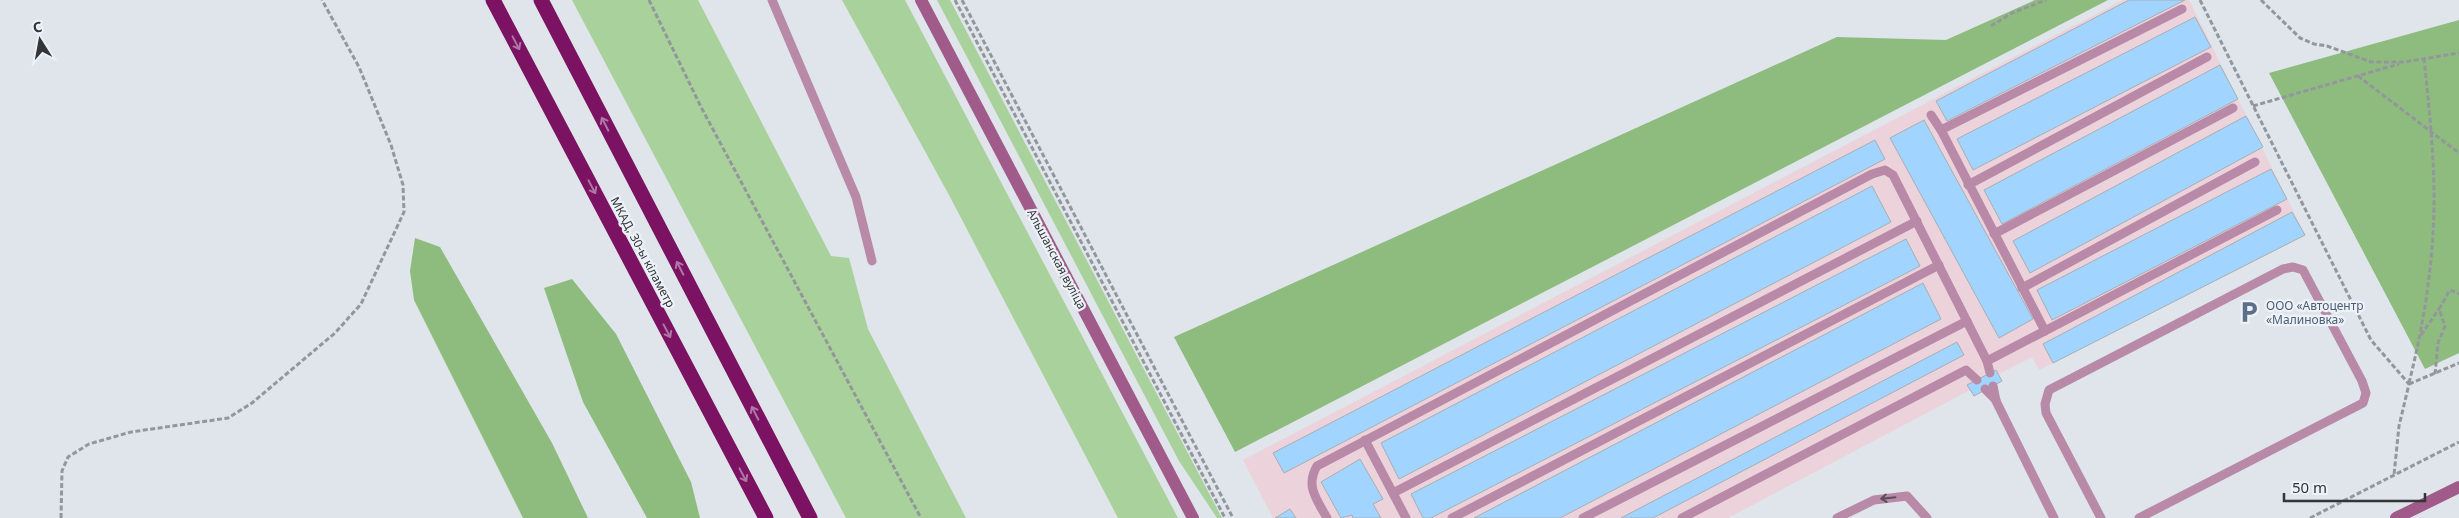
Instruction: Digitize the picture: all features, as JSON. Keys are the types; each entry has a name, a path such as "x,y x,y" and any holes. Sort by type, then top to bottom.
{"highway":[{"name":"МКАД, 30-ы кіламетр","path":"493,0 766,518"},
{"name":"МКАД, 30-ы кіламетр","path":"541,0 810,518"}],"main road":[{"name":"Альшанская вуліца","path":"921,0 1193,518"},
{"path":"2396,518 2459,487"}],"lane":[{"path":"772,0 856,198 872,261"},
{"path":"1941,130 2182,9"},
{"path":"1968,184 2206,57"},
{"path":"1994,234 2233,108"},
{"path":"1931,115 1941,130 2045,332"},
{"path":"2022,288 2255,162"},
{"path":"1327,518 1311,487 1312,475 1317,466 1872,174 1885,170 1893,175 1917,221 1988,361 1990,373"},
{"path":"1988,361 2278,210"},
{"path":"1393,493 1917,221"},
{"path":"1452,518 1939,265"},
{"path":"2101,518 2046,413 2045,404 2049,390 2283,270 2293,267 2303,270 2362,381 2366,393 2363,403 2139,518"},
{"path":"1583,518 1967,320"},
{"path":"1682,518 1966,370 1977,380"},
{"path":"1989,388 2054,518"},
{"path":"1365,440 1406,518"},
{"path":"1837,518 1874,500 1907,496 1927,518"}],"path":[{"path":"61,518 62,471 68,457 89,444 131,432 228,418 252,403 334,333 361,304 404,212 402,185 391,145 358,67 322,0"},
{"path":"649,0 706,116 921,518"},
{"path":"954,0 1225,518"},
{"path":"962,0 1233,518"},
{"path":"1991,26 2012,13 2046,0"},
{"path":"2200,0 2371,340 2409,384"},
{"path":"2261,0 2300,38 2371,62 2404,62"},
{"path":"2253,106 2404,62 2459,53"},
{"path":"2394,476 2399,426 2421,336 2429,277 2434,201 2431,132 2424,59"},
{"path":"2358,76 2459,153"},
{"path":"2421,336 2450,290 2459,294"},
{"path":"2434,374 2438,343 2445,326 2439,309"},
{"path":"2409,384 2459,363"},
{"path":"2310,518 2459,442"}],"shaded area":[{"path":"2123,0 2189,0 2305,235 2039,370 2032,357 1999,374 2002,381 1974,396 1970,390 1728,518 1273,518 1243,460"}],"green space":[{"path":"572,0 698,0 831,256 849,258 868,329 966,518 846,518"},
{"path":"842,0 905,0 1178,518 1118,518 949,195"},
{"path":"937,0 950,0 1222,518 1217,518 1179,461"},
{"path":"2035,0 2108,0 1235,452 1174,337 1837,37 1946,40"},
{"path":"2459,20 2459,353 2425,369 2269,73"},
{"path":"415,238 440,247 552,443 588,518 523,518 414,300 410,271"},
{"path":"572,279 616,334 691,482 700,518 647,518 583,402 544,288"}],"building":[{"path":"2129,0 2185,0 1947,121 1936,101"},
{"path":"2195,17 2211,47 1973,170 1957,139"},
{"path":"2220,65 2238,99 2002,224 1984,190"},
{"path":"2246,116 2263,147 2030,273 2013,241"},
{"path":"1924,120 2033,319 1999,338 1890,138"},
{"path":"1875,140 1885,159 1284,473 1273,453"},
{"path":"2271,169 2287,199 2052,320 2037,290"},
{"path":"1872,186 1891,222 1399,479 1381,443"},
{"path":"2292,212 2305,235 2053,363 2043,344"},
{"path":"1906,239 1920,266 1431,518 1423,518 1411,494"},
{"path":"1923,283 1941,319 1560,518 1474,518"},
{"path":"1957,342 1964,355 1653,518 1621,518"},
{"path":"1996,370 2002,381 1974,396 1967,385"},
{"path":"1360,459 1383,499 1373,504 1381,518 1353,518 1352,515 1341,518 1321,482"},
{"path":"1290,509 1296,518 1275,518"}],"place":[{"name":"ООО «Автоцентр «Малиновка»","path":"2249,312"}]}
